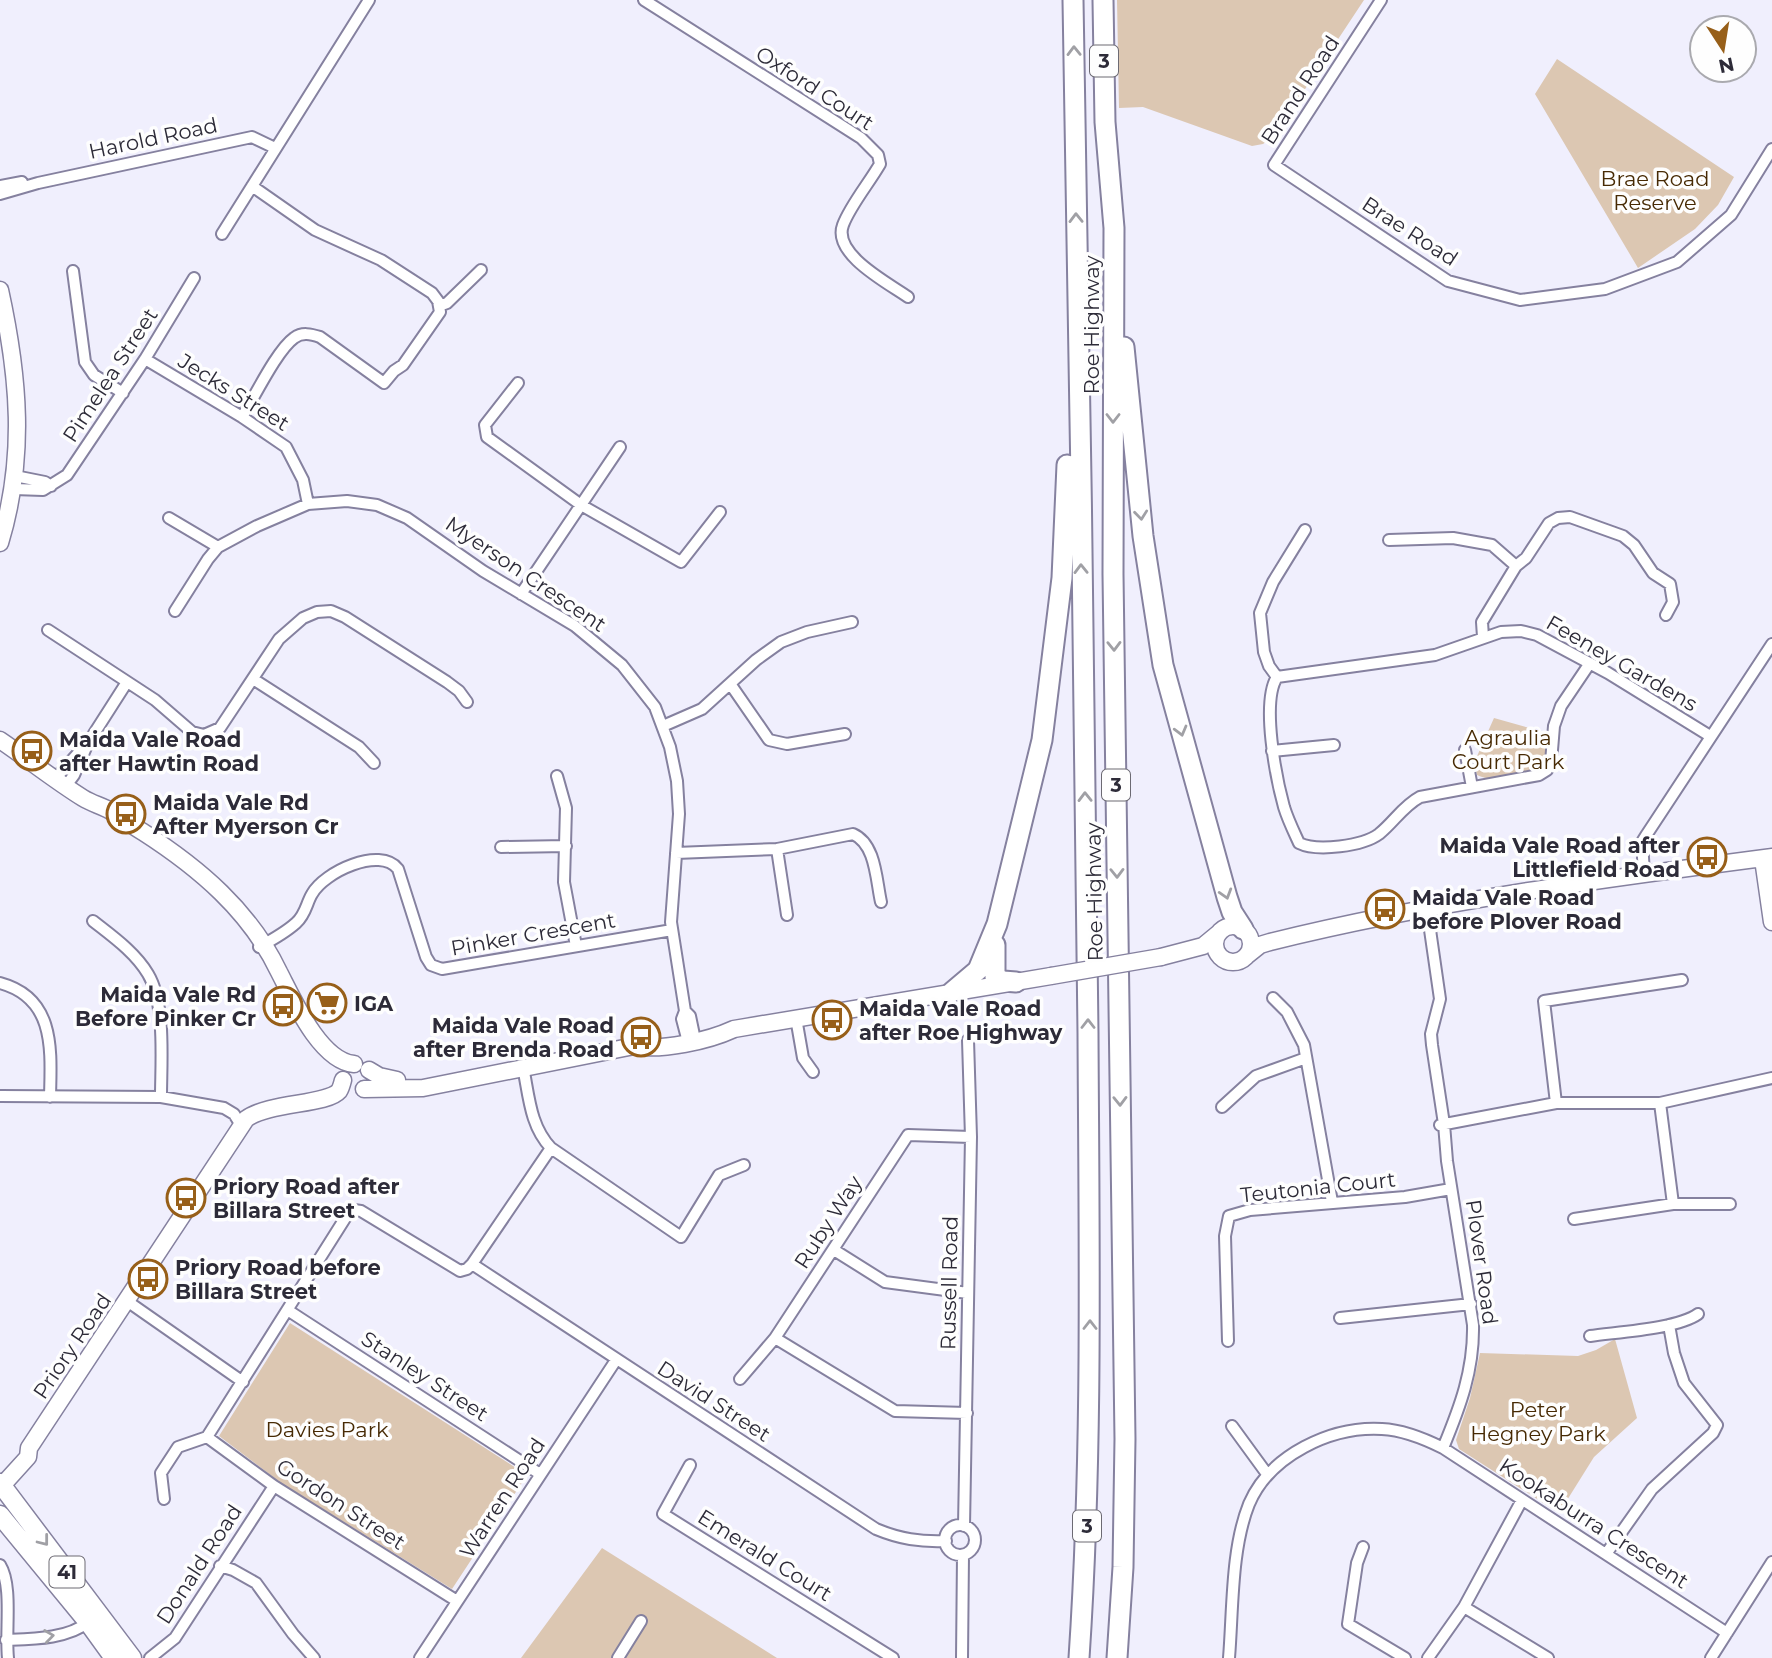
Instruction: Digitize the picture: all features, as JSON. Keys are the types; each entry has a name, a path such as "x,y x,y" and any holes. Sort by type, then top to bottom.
{"highway":[{"name":"Roe Highway","path":"1073,0 1087,916 1090,1394 1079,1658"},
{"name":"Roe Highway","path":"1103,0 1105,122 1114,228 1112,573 1125,1439 1119,1658"},
{"path":"1114,228 1143,536 1163,665 1227,897 1232,912 1244,930"},
{"path":"952,992 978,970 997,924 1042,740 1062,578 1067,471 1077,360"},
{"path":"997,924 994,975 999,980 1016,982"},
{"path":"1070,1658 1090,1394"}],"main road":[{"path":"0,290 11,336 18,406 14,482 0,543"},
{"path":"0,740 63,779 92,804 107,810 188,863 233,904 312,1030 336,1057 383,1078 410,1080 487,1074"},
{"path":"1179,954 1204,954 1234,962 1270,942 1332,927 1648,872 1767,858 1772,922"},
{"path":"260,946 301,1031 311,1044 336,1066 348,1088 360,1090 423,1088 634,1046 649,1049 691,1037 796,1018 1179,954 1203,946 1229,926 1279,933 1332,927"},
{"path":"1244,930 1249,935 1251,946 1245,957"},
{"path":"1220,932 1216,948 1218,954 1228,961"},
{"path":"343,1080 346,1068 361,1067"},
{"path":"360,1090 370,1082 361,1067"},
{"name":"Priory Road","path":"1,1483 28,1457 29,1448 241,1125 255,1113 328,1097 339,1090 343,1080"},
{"name":"Priory Road","path":"276,1107 325,1104 360,1090"},
{"name":"41","path":"1,1483 132,1658"},
{"name":"41","path":"0,1515 88,1622 114,1658"}],"street":[{"path":"222,234 369,0"},
{"name":"Oxford Court","path":"644,0 861,138 878,155 880,164 843,224 842,241 850,254 908,297"},
{"name":"Brand Road","path":"1274,165 1381,0"},
{"name":"Harold Road","path":"0,194 38,183 252,137 275,148"},
{"name":"Brae Road","path":"1274,165 1448,281 1520,300 1605,289 1677,262 1731,215 1772,149"},
{"name":"Harold Road","path":"0,186 33,181 38,183"},
{"path":"242,417 285,346 296,336 309,334 320,337 384,383 403,365 440,312 432,293 381,260 315,230 252,186"},
{"path":"439,306 447,303 481,270"},
{"path":"73,271 85,362 94,375 123,393"},
{"name":"Pimelea Street","path":"14,482 45,482 51,486 67,475 145,359 194,278"},
{"name":"Jecks Street","path":"145,359 242,417 286,447 303,480 308,504"},
{"path":"518,383 485,425 487,438 581,505 681,562 720,512"},
{"path":"521,594 620,447"},
{"name":"Myerson Crescent","path":"175,611 208,559 219,547 257,526 308,504 347,501 377,505 407,518 483,571 575,626 622,665 655,707 663,726 677,781 679,814 672,930 685,1011 682,1018 691,1037"},
{"path":"1483,637 1482,622 1516,566 1526,558 1553,520 1564,517 1629,540 1653,573 1669,583 1673,604 1666,615"},
{"path":"169,518 219,547"},
{"path":"1305,530 1272,582 1260,612 1263,648 1267,662 1277,677 1270,693 1272,751 1285,809 1299,843 1306,847 1322,849 1371,839 1388,827 1410,802 1420,797 1539,775 1547,770 1551,762 1554,726 1561,706 1590,663"},
{"path":"1389,541 1453,538 1492,545 1516,566"},
{"path":"48,630 155,701 185,727 204,735 220,728 283,634 309,615 331,611 345,617 447,682 459,691 467,702"},
{"path":"663,726 694,714 781,642 807,632 852,622"},
{"name":"Feeney Gardens","path":"1277,677 1435,655 1511,630 1529,632 1590,663 1710,736"},
{"path":"1648,872 1642,842 1772,644"},
{"path":"253,679 359,747 374,764"},
{"path":"63,779 127,682"},
{"path":"731,685 765,737 778,744 845,734"},
{"path":"1272,751 1334,745"},
{"path":"1465,750 1472,787"},
{"path":"557,776 566,808 564,882 576,946"},
{"path":"676,853 777,849 853,834 859,836 869,848 881,902"},
{"path":"500,847 566,846"},
{"path":"777,849 787,915"},
{"name":"Pinker Crescent","path":"260,946 299,920 308,907 312,894 334,873 378,859 391,862 398,869 426,957 429,963 437,968 672,930"},
{"name":"Plover Road","path":"1423,910 1434,1002 1425,1045 1471,1304 1474,1348 1467,1386 1443,1448"},
{"path":"93,921 126,948 148,974 159,1010 161,1097"},
{"path":"1556,1102 1544,1001 1682,980"},
{"path":"0,983 20,990 40,1012 51,1047 50,1097"},
{"path":"1273,998 1287,1012 1304,1045 1332,1202"},
{"path":"796,1018 803,1058 813,1072"},
{"name":"Russell Road","path":"964,1526 971,1137 968,1040"},
{"path":"1222,1107 1256,1076 1306,1058"},
{"path":"523,1067 532,1115 541,1136 551,1148 681,1237 719,1175 744,1165"},
{"path":"1441,1124 1556,1102 1660,1103 1772,1079"},
{"path":"0,1096 161,1097 224,1108 234,1114 241,1125"},
{"path":"1660,1103 1674,1204"},
{"name":"Ruby Way","path":"740,1379 775,1338 908,1135 971,1137"},
{"path":"164,1499 161,1473 178,1447 207,1437 349,1212 360,1211 460,1270 467,1269 551,1148"},
{"name":"Teutonia Court","path":"1228,1341 1225,1236 1229,1216 1250,1210 1405,1197 1451,1189"},
{"path":"1574,1219 1674,1204 1730,1204"},
{"path":"834,1250 885,1282 968,1293"},
{"name":"David Street","path":"472,1264 876,1529 898,1539 919,1542 946,1541"},
{"path":"127,1301 243,1382"},
{"path":"1340,1318 1471,1304"},
{"name":"Stanley Street","path":"289,1311 540,1474"},
{"path":"1590,1336 1669,1325 1692,1319 1698,1314"},
{"path":"1606,1555 1652,1489 1713,1433 1717,1425 1684,1383 1674,1353 1669,1325"},
{"path":"775,1338 895,1411 967,1413"},
{"name":"Warren Road","path":"420,1658 616,1360"},
{"path":"1232,1426 1268,1474"},
{"name":"Kookaburra Crescent","path":"1228,1658 1239,1538 1250,1502 1268,1474 1301,1448 1341,1432 1383,1429 1425,1438 1443,1448 1727,1633"},
{"name":"Gordon Street","path":"207,1437 274,1486 457,1601"},
{"name":"Emerald Court","path":"690,1465 663,1514 893,1658"},
{"name":"Donald Road","path":"150,1658 175,1638 274,1486"},
{"path":"1428,1658 1464,1607 1522,1500"},
{"path":"964,1526 972,1531 975,1541 972,1550 963,1555 953,1553 946,1541 951,1529 964,1526"},
{"path":"1363,1547 1357,1563 1348,1623 1405,1658"},
{"path":"962,1658 963,1555"},
{"path":"1711,1658 1772,1562"},
{"path":"0,1565 6,1575 8,1658"},
{"path":"220,1566 256,1583 314,1658"},
{"path":"1464,1607 1548,1658"},
{"path":"618,1658 641,1621"},
{"path":"6,1640 63,1634 79,1630 88,1622"}],"green space":[{"path":"1117,0 1364,0 1274,136 1263,144 1252,146 1143,107 1119,108"},
{"name":"Brae Road Reserve","path":"1557,59 1734,177 1718,205 1695,229 1638,268 1535,94"},
{"name":"Agraulia Court Park","path":"1494,718 1547,733 1548,762 1533,770 1503,778 1484,778 1477,775 1474,763"},
{"name":"Davies Park","path":"290,1323 527,1475 452,1589 281,1483 219,1436"},
{"name":"Peter Hegney Park","path":"1615,1339 1637,1418 1594,1457 1559,1513 1459,1449 1456,1440 1470,1398 1480,1353 1578,1356"},
{"path":"602,1548 777,1658 521,1658"}],"place":[{"name":"Maida Vale Road after Hawtin Road","path":"32,751"},
{"name":"Maida Vale Rd After Myerson Cr","path":"126,814"},
{"name":"Maida Vale Road after Littlefield Road","path":"1707,857"},
{"name":"Maida Vale Road before Plover Road","path":"1385,909"},
{"name":"IGA","path":"327,1003"},
{"name":"Maida Vale Rd Before Pinker Cr","path":"283,1006"},
{"name":"Maida Vale Road after Roe Highway","path":"832,1020"},
{"name":"Maida Vale Road after Brenda Road","path":"641,1037"},
{"name":"Priory Road after Billara Street","path":"186,1198"},
{"name":"Priory Road before Billara Street","path":"148,1279"}]}
